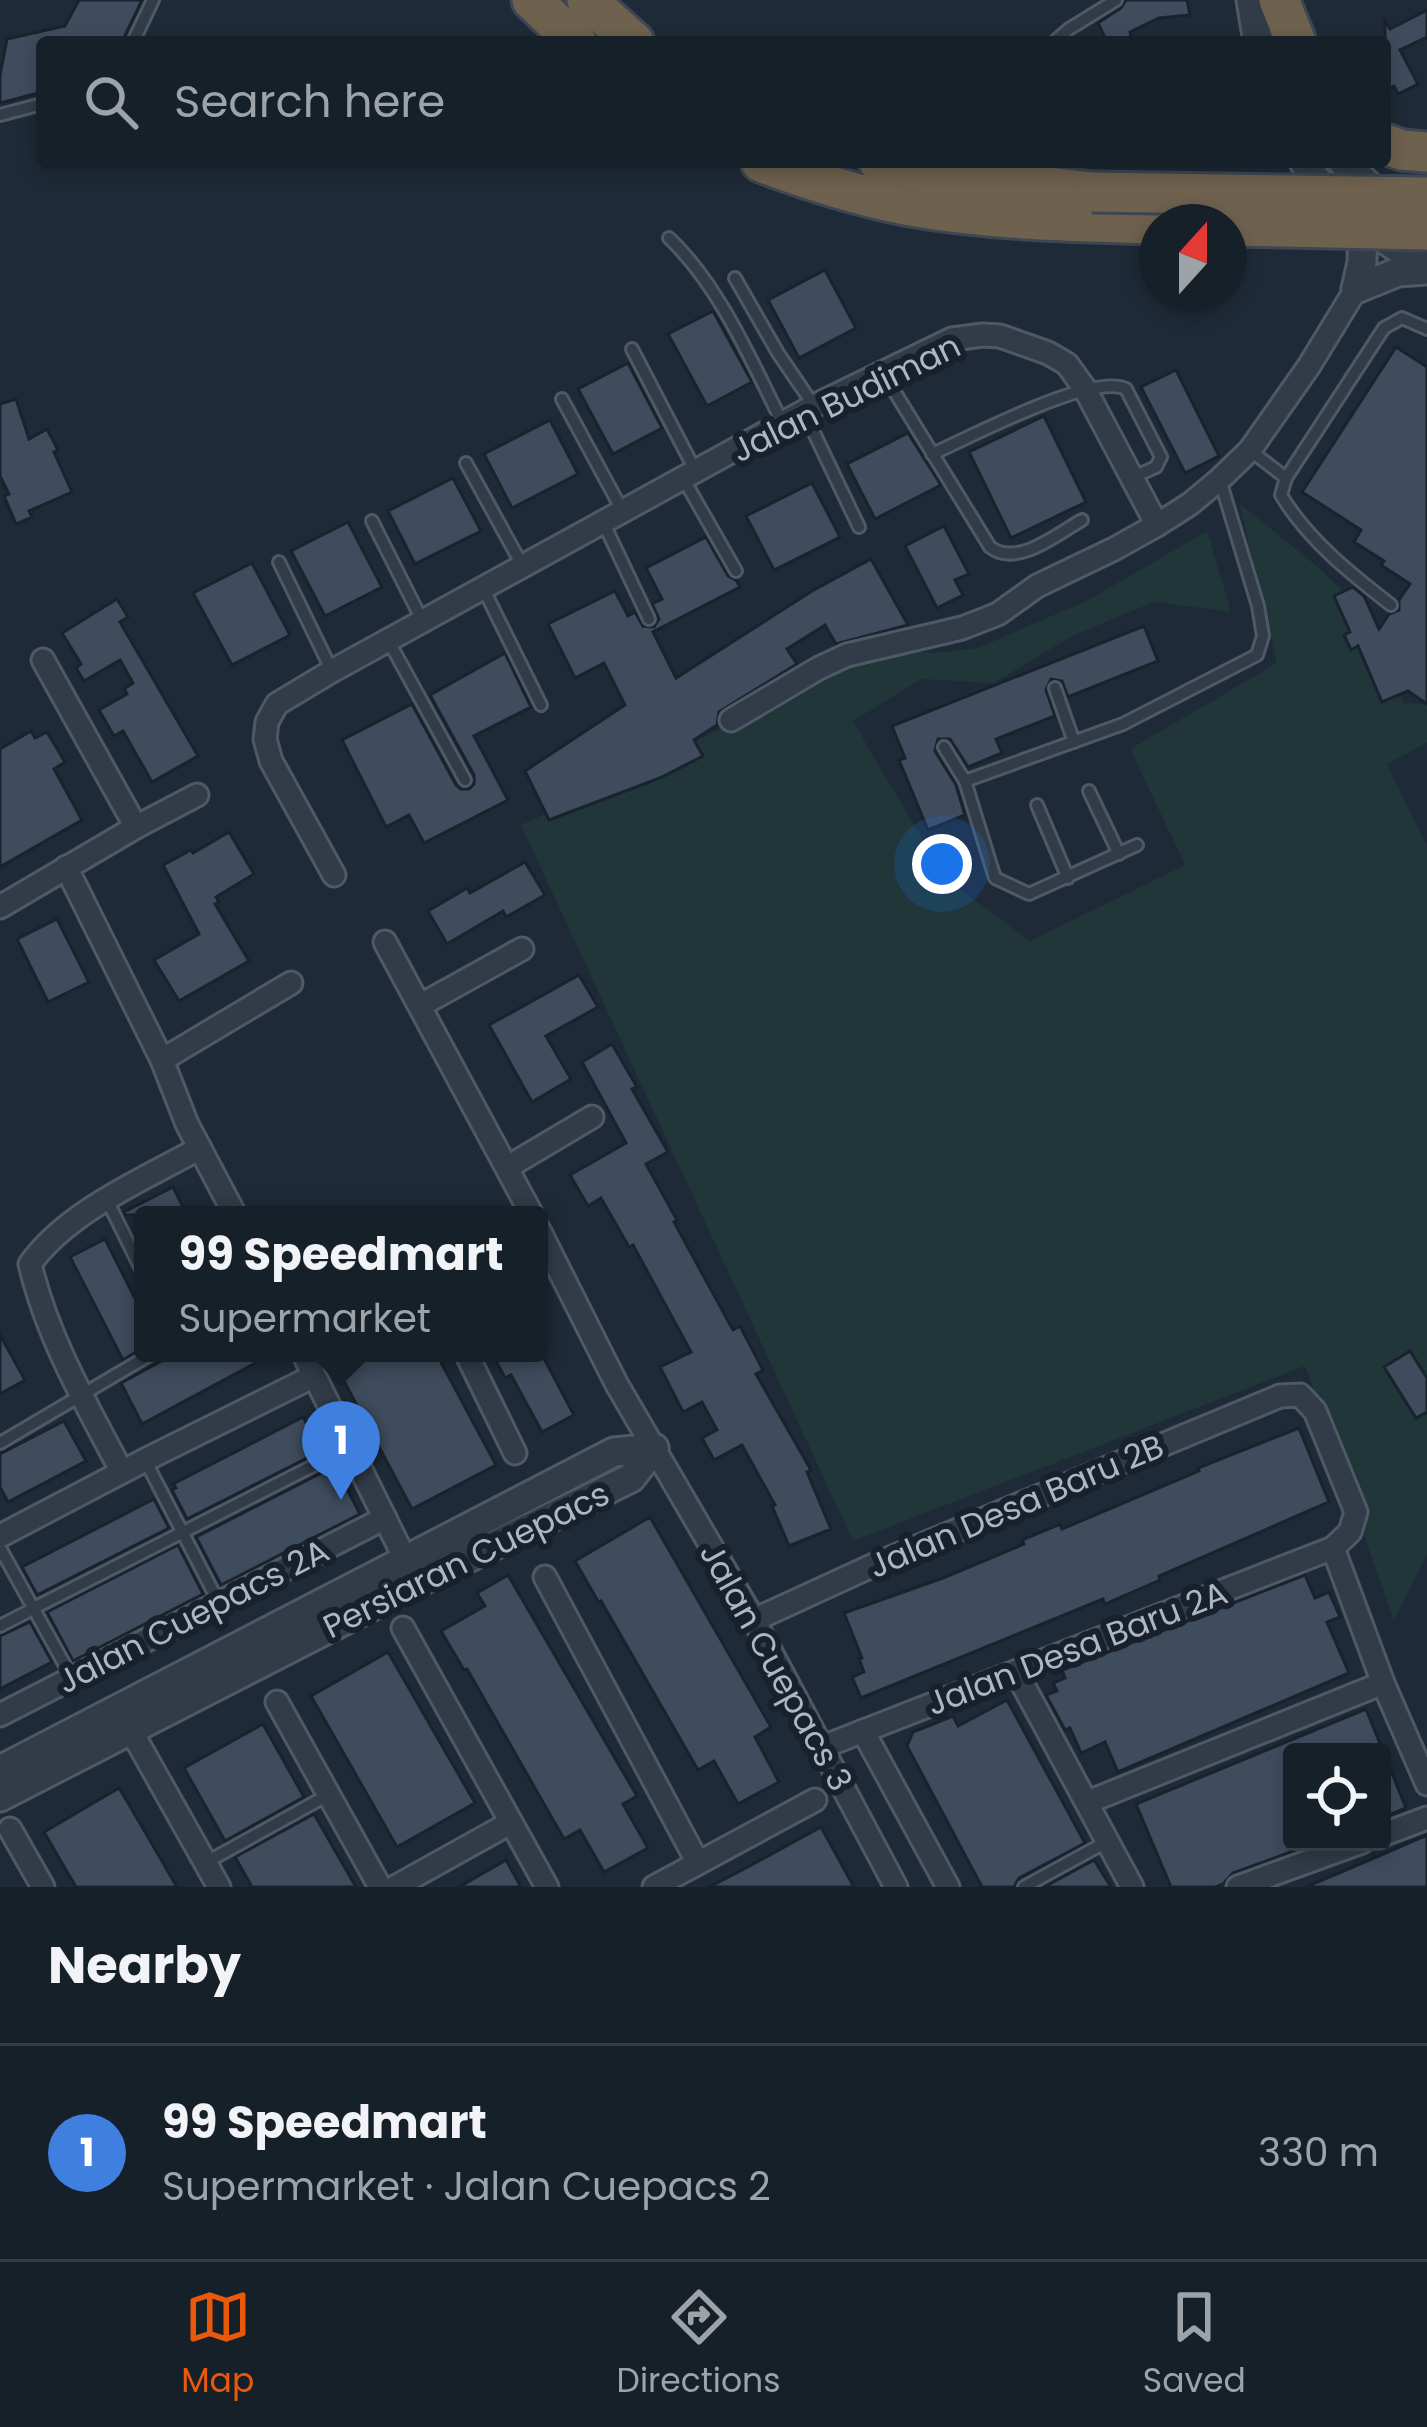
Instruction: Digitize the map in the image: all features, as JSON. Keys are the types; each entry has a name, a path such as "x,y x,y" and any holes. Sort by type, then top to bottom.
{"highway":[{"path":"532,0 570,36"},
{"path":"587,0 627,36"},
{"path":"1279,0 1290,36"},
{"path":"1391,147 1427,152"},
{"path":"777,168 904,205 984,216 1139,224"},
{"path":"898,168 1092,192 1427,196"},
{"path":"1247,226 1427,230"}],"street":[{"path":"1251,0 1257,36"},
{"path":"1308,168 1363,224 1427,269"},
{"path":"1350,168 1427,230"},
{"path":"731,721 848,655 962,628 998,614 1037,586 1156,525 1220,479 1250,450 1356,289 1363,224"},
{"path":"1356,289 1398,272 1427,269"},
{"name":"Jalan Budiman","path":"334,875 271,760 265,739 267,722 277,704 612,515 952,339 1000,336 1066,364 1085,389 1156,525"},
{"path":"43,660 136,827"},
{"path":"0,907 197,795"},
{"path":"66,868 230,1206"},
{"path":"385,941 528,1206"},
{"path":"421,1005 522,949"},
{"path":"162,1060 291,983"},
{"path":"508,1167 592,1117"},
{"path":"122,1472 82,1397 36,1290 30,1264 44,1245 106,1199 200,1148"},
{"name":"Jalan Cuepacs 3","path":"548,1248 616,1383 754,1620 896,1887"},
{"path":"307,1362 411,1571"},
{"path":"470,1362 515,1453"},
{"path":"0,1536 314,1376"},
{"name":"Jalan Desa Baru 2B","path":"754,1620 876,1564 1280,1396 1300,1395 1315,1411 1356,1512 1350,1532 1333,1548"},
{"name":"Persiaran Cuepacs","path":"0,1797 124,1719 411,1571 631,1478 654,1448"},
{"name":"Jalan Cuepacs 2A","path":"0,1715 385,1518"},
{"path":"1333,1548 1427,1784"},
{"name":"Jalan Desa Baru 2A","path":"820,1748 1333,1548"},
{"path":"545,1577 698,1863"},
{"path":"404,1628 548,1887"},
{"path":"1016,1672 1132,1887"},
{"path":"1088,1802 1383,1683"},
{"path":"277,1702 380,1887"},
{"path":"124,1719 219,1887"},
{"name":"Persiaran Cuepacs","path":"0,1770 124,1719"},
{"path":"863,1731 948,1887"},
{"path":"654,1887 815,1800"},
{"path":"1391,1832 1427,1818"},
{"path":"394,1887 510,1822"},
{"path":"10,1829 43,1887"},
{"path":"1238,1887 1337,1851"}],"lane":[{"path":"136,36 153,0"},
{"path":"1060,36 1116,0"},
{"path":"0,115 36,106"},
{"path":"669,238 709,283 783,424"},
{"path":"735,278 809,409 859,527"},
{"path":"1391,605 1342,567 1281,495 1286,478 1384,328 1402,319 1427,329"},
{"path":"632,349 736,571"},
{"path":"883,373 990,547 1000,554 1016,555 1082,520"},
{"path":"932,454 1058,398 1114,384 1126,389 1162,457 1156,467 1131,478"},
{"path":"562,399 612,515 649,619"},
{"path":"1250,450 1286,478"},
{"path":"466,463 523,566"},
{"path":"965,781 1123,724 1257,655 1263,636 1258,606 1220,479"},
{"path":"372,521 423,622"},
{"path":"279,562 332,671"},
{"path":"483,588 541,705"},
{"path":"388,640 464,780"},
{"path":"1054,688 1074,742"},
{"path":"944,747 965,781 994,878 1029,895 1136,845"},
{"path":"1089,791 1119,854"},
{"path":"1037,805 1068,878"},
{"path":"106,1199 134,1255"},
{"path":"0,1443 138,1362"},
{"path":"0,1627 350,1447"},
{"path":"145,1460 219,1603"},
{"path":"0,1548 30,1610 72,1678"},
{"path":"205,1863 328,1795"},
{"path":"1024,1887 1108,1841"}],"green space":[{"path":"1239,503 1318,567 1360,609 1404,703 1427,704 1427,743 1387,764 1427,846 1427,1555 1394,1621 1305,1366 853,1541 521,825 798,690 876,645 934,653 978,648 1088,600 1207,531 1231,612 1154,602 1072,636 994,683 922,679 853,721 945,878 1030,941 1185,865 1130,749 1277,663"}],"building":[{"path":"79,0 142,0 125,36 36,36 36,94 0,103 7,39 65,26"},
{"path":"1126,0 1187,0 1190,15 1159,18 1130,32 1131,36 1104,36 1098,23"},
{"path":"1427,10 1427,37 1400,50 1418,84 1398,94 1391,88 1391,36 1385,36 1385,21 1390,29"},
{"path":"825,270 856,328 799,358 768,300"},
{"path":"713,311 752,382 707,406 668,334"},
{"path":"1396,347 1427,367 1427,704 1408,691 1382,702 1358,646 1351,650 1344,635 1350,632 1334,596 1353,587 1364,596 1379,629 1389,614 1399,610 1399,600 1410,584 1354,542 1361,530 1302,492"},
{"path":"628,363 662,428 613,454 578,389"},
{"path":"1176,370 1219,456 1185,473 1141,387"},
{"path":"16,399 29,439 47,429 72,492 29,511 32,517 16,524 0,476 0,404"},
{"path":"1044,416 1086,502 1011,538 969,452"},
{"path":"550,420 578,474 512,508 484,454"},
{"path":"908,433 941,485 875,519 847,464"},
{"path":"453,478 481,531 415,564 388,511"},
{"path":"812,483 840,537 774,570 746,516"},
{"path":"348,522 382,587 325,616 291,551"},
{"path":"944,526 969,574 955,580 963,595 937,608 905,546"},
{"path":"706,537 728,576 740,587 653,632 676,678 871,559 908,625 836,644 825,625 787,649 797,664 719,712 717,725 694,740 703,756 660,778 549,820 525,771 625,705 604,663 575,678 548,624 615,591 628,616 635,612 643,626 654,627 659,619 652,604 662,599 646,568"},
{"path":"252,563 290,635 232,665 193,593"},
{"path":"117,599 128,617 120,622 198,756 152,782 123,731 114,736 99,710 127,694 124,689 133,683 120,660 84,681 76,668 81,664 62,633"},
{"path":"1144,626 1158,661 1068,697 1062,681 1051,679 1046,690 1055,716 996,739 1002,753 968,767 950,739 938,739 935,751 956,785 965,815 928,830 899,760 905,758 892,726"},
{"path":"505,653 531,707 474,736 508,800 424,843 409,815 386,827 342,740 412,704 456,785 469,789 474,775 430,695"},
{"path":"31,731 35,738 47,732 65,762 54,769 82,820 0,867 0,749"},
{"path":"229,832 254,874 216,897 219,902 215,904 249,961 179,1001 154,960 199,934 163,865"},
{"path":"525,862 545,895 506,917 503,911 447,944 428,911"},
{"path":"57,919 89,982 48,1002 17,939"},
{"path":"579,975 598,1007 546,1036 571,1079 532,1102 489,1025"},
{"path":"612,1044 668,1152 646,1164 733,1330 740,1326 763,1370 756,1374 811,1470 807,1472 831,1529 789,1546 775,1505 742,1445 714,1460 702,1438 717,1430 702,1402 683,1412 660,1367 691,1352 633,1245 629,1247 601,1198 588,1206 570,1175 626,1143 582,1062"},
{"path":"173,1187 182,1206 136,1206"},
{"path":"105,1239 134,1296 134,1353 123,1360 70,1257"},
{"path":"0,1335 25,1380 0,1394"},
{"path":"1410,1351 1427,1378 1427,1412 1416,1418 1384,1367"},
{"path":"160,1362 257,1362 142,1424 121,1383"},
{"path":"334,1362 441,1362 496,1465 412,1509"},
{"path":"497,1362 546,1362 574,1415 542,1432 511,1375 505,1378"},
{"path":"303,1417 321,1451 187,1519 173,1484"},
{"path":"64,1421 86,1461 8,1502 0,1487 0,1454"},
{"path":"1299,1428 1329,1502 1105,1604 1103,1599 861,1698 852,1677 864,1672 862,1658 844,1613 943,1578 1024,1544 1022,1540 1060,1524 1062,1529"},
{"path":"335,1466 360,1514 221,1585 196,1537"},
{"path":"154,1499 169,1528 37,1595 22,1567"},
{"path":"650,1517 771,1727 755,1737 779,1782 738,1804 714,1761 698,1770 575,1561"},
{"path":"178,1545 203,1594 73,1661 47,1612"},
{"path":"508,1575 637,1796 623,1804 648,1848 604,1872 580,1830 564,1839 441,1631 485,1606 477,1593"},
{"path":"1305,1575 1315,1598 1329,1592 1340,1617 1327,1622 1349,1673 1118,1772 1105,1742 1081,1753 1046,1695 1057,1691 1053,1683 1065,1678 1062,1670"},
{"path":"30,1622 52,1662 0,1689 0,1636"},
{"path":"388,1652 475,1803 397,1847 311,1696"},
{"path":"1007,1700 1085,1843 1019,1878 1014,1887 982,1887 907,1746 913,1732 953,1716 958,1726"},
{"path":"1366,1709 1380,1743 1284,1743"},
{"path":"263,1724 304,1797 225,1841 184,1768"},
{"path":"1283,1743 1283,1851 1293,1851 1233,1873 1216,1887 1171,1887 1136,1804"},
{"path":"1391,1771 1406,1808 1391,1814"},
{"path":"119,1788 177,1887 76,1887 66,1870 44,1832"},
{"path":"314,1814 356,1887 252,1887 235,1857"},
{"path":"821,1827 854,1887 709,1887 744,1869"},
{"path":"1427,1835 1427,1887 1306,1887 1391,1851"},
{"path":"506,1860 521,1887 459,1887"},
{"path":"1094,1860 1111,1887 1044,1887"}],"place":[{"name":"99 Speedmart","path":"341,1500"}]}
